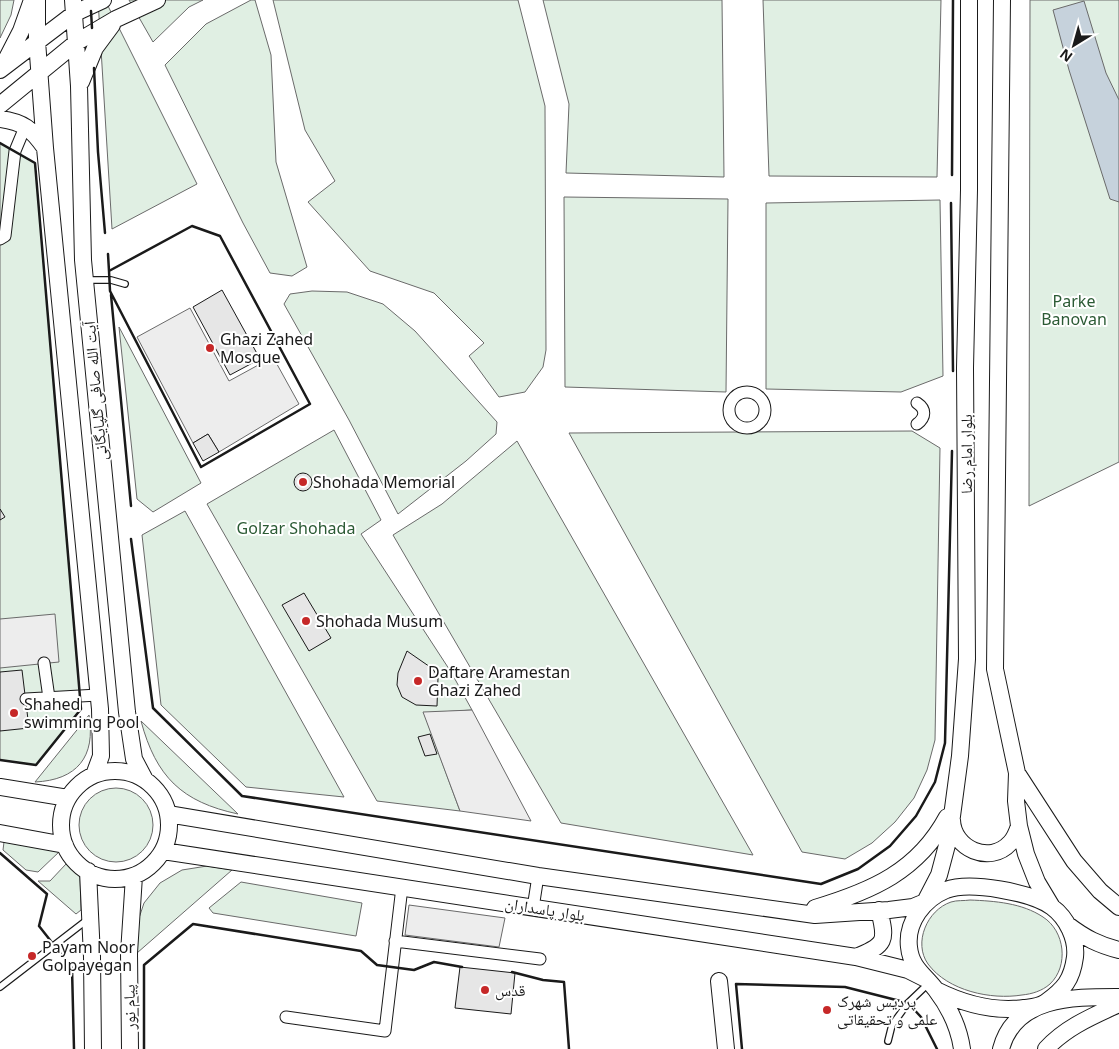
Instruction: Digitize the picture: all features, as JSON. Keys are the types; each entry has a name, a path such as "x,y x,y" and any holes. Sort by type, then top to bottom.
{"main road":[{"path":"1,68 21,31 32,0"},
{"name":"آیت الله صافی گلپایگانی","path":"37,0 37,41 45,148 98,695 101,756 94,775"},
{"path":"1,68 37,41 74,6 103,0"},
{"path":"0,105 77,42 116,19 158,0"},
{"name":"بلوار امام رضا","path":"926,902 939,875 947,846 953,811 960,756 967,659 965,368 969,190 969,0"},
{"name":"بلوار امام رضا","path":"1002,0 995,669 1017,773"},
{"name":"آیت الله صافی گلپایگانی","path":"74,6 79,86 83,260 127,712 134,759 144,778"},
{"path":"79,86 95,48 116,19"},
{"path":"0,119 15,121 25,127 35,134 45,148"},
{"path":"58,282 85,280"},
{"path":"110,771 128,772 144,778 164,800 168,814 169,833 163,851 145,870 134,876 102,877 88,871 75,860 66,845 62,829 62,813 68,798 79,784 94,775 110,771"},
{"path":"1017,773 1016,801 1019,826 1037,882 1052,907 1068,925 1084,937 1102,946 1119,950"},
{"path":"1017,773 1074,861 1100,891 1119,907"},
{"path":"0,787 68,798"},
{"path":"953,811 952,826 956,836 962,844 971,850 981,853 991,853 1005,847 1016,836 1019,826"},
{"path":"800,913 876,886 900,872 938,834 953,811"},
{"name":"بلوار پاسداران","path":"168,814 538,876 815,915 879,910 913,906 926,902"},
{"path":"0,833 66,845"},
{"name":"بلوار پاسداران","path":"163,851 856,957 908,970 930,984"},
{"path":"88,871 92,957 92,1049"},
{"name":"پیام نور","path":"130,1049 129,953 134,876"},
{"path":"962,1049 956,1024 930,984 916,970 909,946 912,922 926,902 946,890 969,887 1011,891 1052,907"},
{"path":"856,957 875,950 880,944 883,937 883,927 879,910"},
{"path":"930,984 973,1005 994,1009 1041,1006 1060,993 1073,972 1076,948 1068,925"},
{"path":"719,981 726,1049"},
{"path":"1001,1049 1010,1027 1029,1010 1078,997 1119,997"},
{"path":"1046,1049 1055,1039 1070,1028 1119,1004"}],"street":[{"path":"0,239 5,236 15,151 25,127"},
{"path":"917,403 922,407 924,413 922,420 917,424"},
{"path":"44,663 49,698"},
{"path":"26,699 98,695"},
{"path":"533,908 538,876"},
{"path":"286,1017 385,1031 395,941 403,919 402,887"},
{"path":"395,941 540,959"}],"lane":[{"path":"85,280 111,280 125,284"},
{"path":"0,987 90,918"},
{"path":"888,1041 892,1025 908,1003 930,984"}],"green space":[{"path":"0,0 14,0 11,15 0,38"},
{"path":"98,0 105,0 197,184 112,229"},
{"path":"129,0 203,0 189,7 153,42"},
{"path":"251,0 255,0 271,55 276,162 307,267 292,276 270,273 243,223 165,65 206,24"},
{"path":"273,0 518,0 545,106 546,350 543,367 525,392 499,397 469,356 484,343 434,293 370,271 308,202 335,181 305,130"},
{"path":"543,0 722,0 724,177 566,173 569,104"},
{"path":"763,0 941,0 937,177 769,176"},
{"name":"Parke Banovan","path":"1030,0 1119,0 1119,462 1029,506"},
{"path":"0,143 35,163 81,709 36,765 0,760"},
{"path":"564,197 728,199 726,392 565,387"},
{"path":"940,200 943,376 901,392 766,389 766,203"},
{"path":"312,291 347,292 383,304 415,331 497,422 496,434 466,461 398,514 349,420 284,304 290,294"},
{"path":"119,327 201,483 153,512 137,499"},
{"name":"Golzar Shohada","path":"334,430 381,520 361,534 451,672 472,710 424,713 460,811 377,801 207,504"},
{"path":"912,431 940,448 935,740 927,770 914,798 895,822 872,843 845,859 802,852 569,433"},
{"path":"517,441 753,855 561,823 393,535 442,504"},
{"path":"185,511 344,797 246,787 161,705 142,535"},
{"path":"89,715 89,743 86,754 80,764 62,777 35,782"},
{"path":"141,721 238,814 201,802 174,784 155,757 147,741"},
{"path":"116,788 130,791 142,799 150,811 153,825 150,839 142,851 130,859 116,862 102,859 90,851 82,839 79,825 82,811 90,799 102,791"},
{"path":"4,842 60,851 38,872 26,870 3,850"},
{"path":"66,864 80,876 81,910 76,914 38,881 50,881"},
{"path":"207,866 232,870 137,953 136,927 144,903 160,883 182,870"},
{"path":"241,882 362,903 356,936 213,913 209,908"},
{"path":"953,901 999,902 1017,906 1035,912 1050,923 1060,940 1062,959 1056,977 1050,984 1029,994 1010,996 984,995 958,987 947,981 928,964 922,947 922,937 929,920 935,912"}],"shaded area":[{"path":"1084,1 1106,73 1119,100 1119,202 1110,199 1069,70 1053,10"},
{"path":"190,308 229,381 273,357 299,404 219,452 208,434 193,443 137,337"},
{"path":"55,614 59,662 0,668 0,619"},
{"path":"472,710 531,821 460,811 423,712"},
{"path":"409,905 505,918 499,947 405,935"}],"building":[{"path":"222,290 260,359 230,375 193,307"},
{"path":"208,434 219,452 203,461 193,443"},
{"name":"Shohada Memorial","path":"299,473 307,473 312,478 310,489 299,491 294,486 294,478"},
{"path":"0,509 5,517 0,520"},
{"name":"Shohada Musum","path":"304,593 331,638 309,651 282,605"},
{"name":"Daftare Aramestan Ghazi Zahed","path":"407,651 433,669 438,678 437,706 416,705 402,697 397,685 398,673"},
{"name":"Shahed swimming Pool","path":"22,670 29,728 0,731 0,672"},
{"path":"430,734 437,754 425,756 418,737"},
{"name":"قدس","path":"460,967 515,973 511,1014 455,1008"}],"wall":[{"path":"952,175 953,0"},
{"path":"91,11 92,28"},
{"path":"94,68 98,152 105,233"},
{"path":"0,143 35,163 81,709 36,765 0,760"},
{"path":"951,203 953,371"},
{"path":"192,226 220,236 310,404 201,467 110,291 109,271 192,226"},
{"path":"108,254 109,271"},
{"path":"111,295 131,506"},
{"path":"131,539 153,708 242,796 821,884 858,869 890,846 916,816 935,782 945,743 952,451"},
{"path":"0,853 47,894 39,926 72,968 74,1049"},
{"path":"144,1049 144,965 193,924 361,951 377,965 414,970 434,962 462,967"},
{"path":"512,972 543,980 564,982 569,1049"},
{"path":"742,1049 736,984 845,987 908,1003 921,1017 937,1049"}],"place":[{"name":"Ghazi Zahed Mosque","path":"210,348"},
{"name":"Shohada Memorial","path":"303,482"},
{"name":"Shohada Musum","path":"306,621"},
{"name":"Daftare Aramestan Ghazi Zahed","path":"418,681"},
{"name":"Shahed swimming Pool","path":"14,713"},
{"name":"Payam Noor Golpayegan","path":"32,956"},
{"name":"قدس","path":"485,990"},
{"name":"پردیس شهرک علمی و تحقیقاتی","path":"827,1010"}]}
